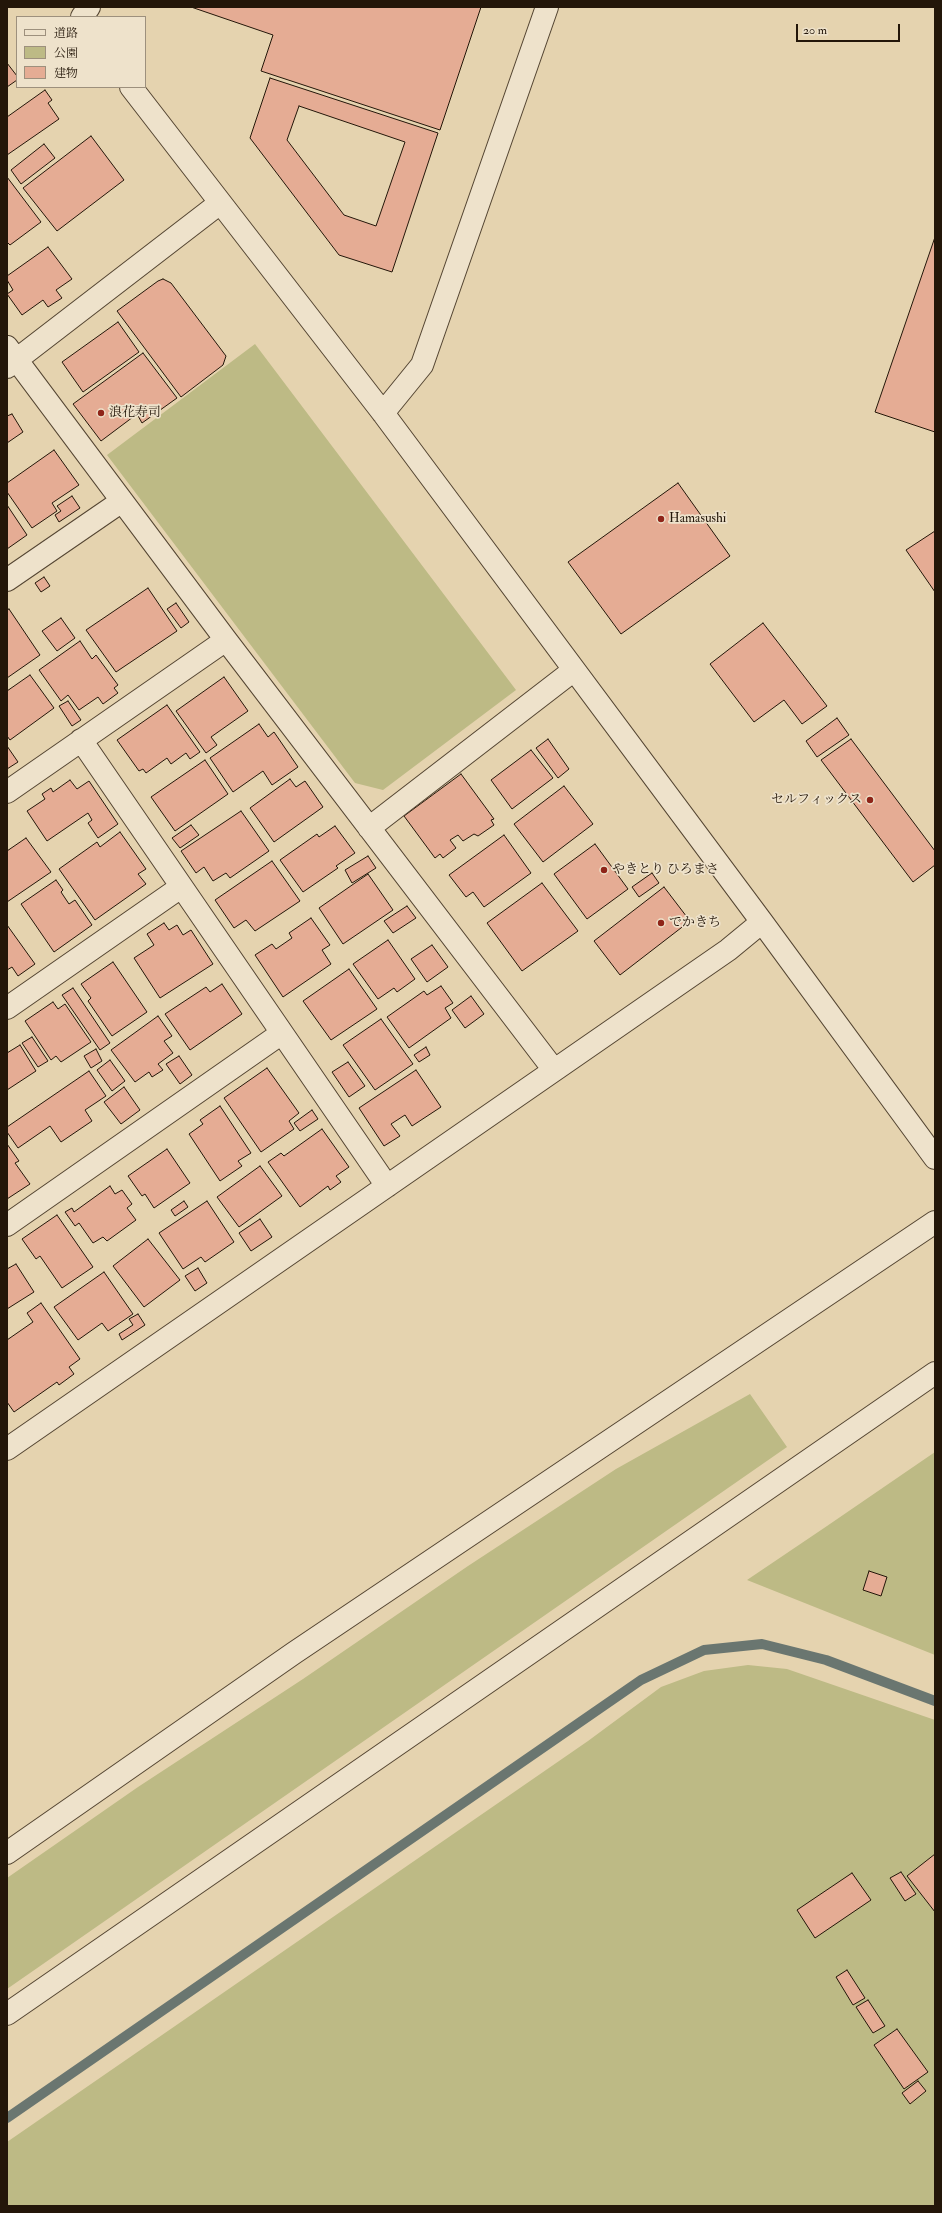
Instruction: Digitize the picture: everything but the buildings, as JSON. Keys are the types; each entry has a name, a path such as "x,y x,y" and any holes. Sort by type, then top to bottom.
{"street":[{"path":"71,7 77,16"},
{"path":"83,16 89,7"},
{"path":"383,413 422,365 547,7"},
{"path":"132,88 383,413 762,922 935,1158"},
{"path":"220,203 10,358 122,501 226,640 554,1070"},
{"path":"7,580 122,501"},
{"path":"7,792 226,640"},
{"path":"369,828 574,670"},
{"path":"81,740 387,1186"},
{"path":"7,1008 182,887"},
{"path":"7,1449 728,950 762,922"},
{"path":"7,1225 282,1033"},
{"path":"7,1853 301,1649 935,1222"},
{"path":"7,2014 935,1373"}],"green space":[{"path":"255,344 516,690 383,790 355,783 107,455"},
{"path":"750,1394 787,1447 7,1989 7,1878 138,1787 303,1679 468,1566 616,1469"},
{"path":"935,1452 935,1655 747,1580 827,1526"},
{"path":"748,1665 787,1669 935,1720 935,2206 7,2206 7,2142 588,1741 661,1687 704,1671"}],"waterway":[{"path":"7,2118 641,1680 704,1650 762,1644 826,1660 935,1701"}],"place":[{"name":"浪花寿司","path":"101,413"},
{"name":"Hamasushi","path":"661,519"},
{"name":"セルフィックス","path":"870,800"},
{"name":"やきとり ひろまさ","path":"604,870"},
{"name":"でかきち","path":"661,923"}]}
